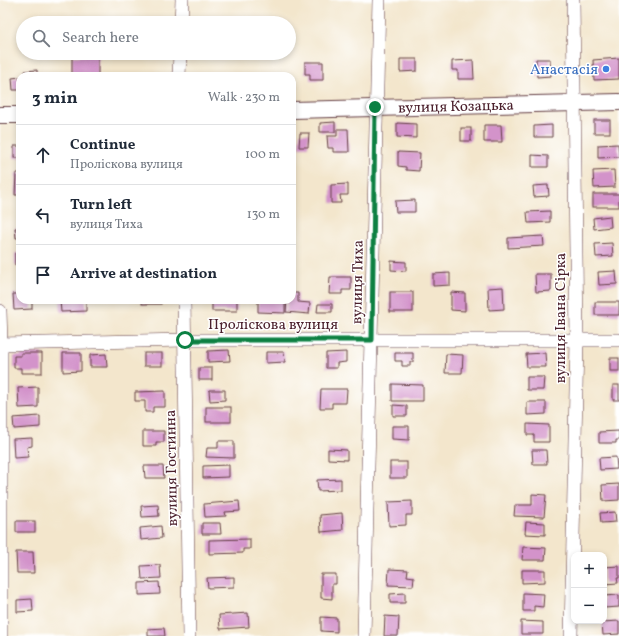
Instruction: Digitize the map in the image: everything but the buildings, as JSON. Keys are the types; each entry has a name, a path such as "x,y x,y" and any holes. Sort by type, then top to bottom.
{"street":[{"path":"181,16 182,0"},
{"name":"вулиця Тиха","path":"364,636 372,340 378,0"},
{"name":"вулиця Івана Сірка","path":"571,636 577,340 573,0"},
{"path":"179,72 180,60"},
{"name":"вулиця Козацька","path":"296,110 619,102"},
{"path":"0,116 16,115"},
{"name":"вулиця Гостинна","path":"184,304 189,636"},
{"path":"0,311 1,636"},
{"name":"Проліскова вулиця","path":"1,344 185,340 619,340"}],"place":[{"name":"Анастасія","path":"606,69"}],"route":[{"path":"185,340 372,340 375,107"}]}
